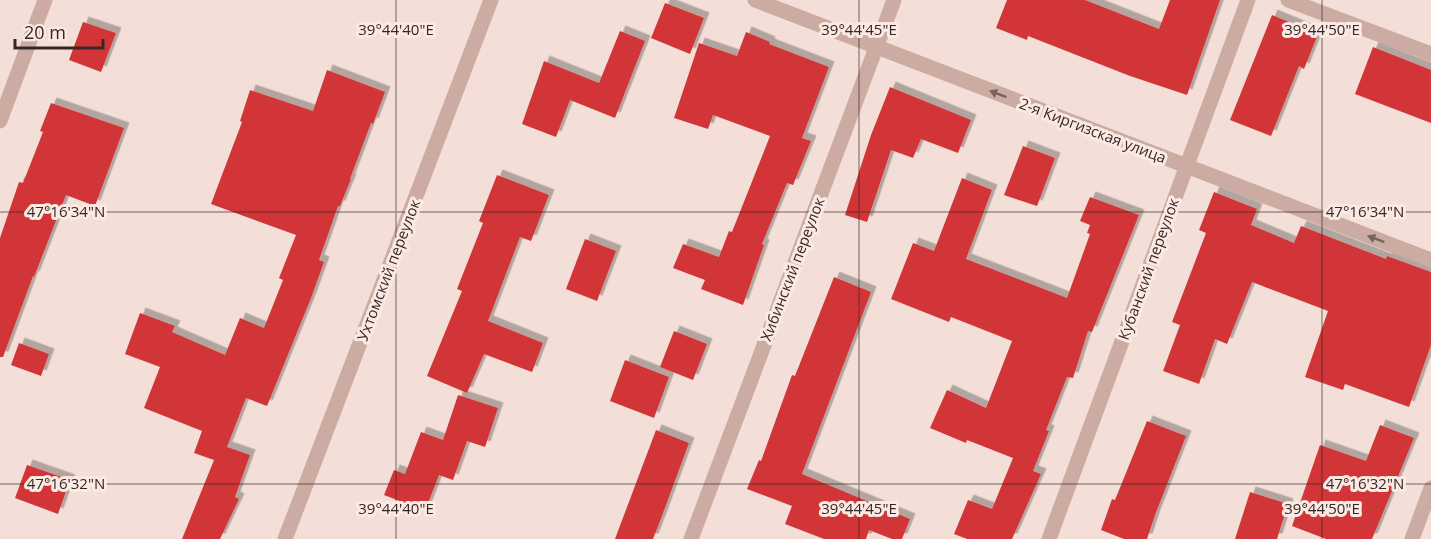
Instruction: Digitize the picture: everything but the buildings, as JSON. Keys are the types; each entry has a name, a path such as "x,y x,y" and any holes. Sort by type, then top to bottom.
{"street":[{"path":"0,121 45,0"},
{"name":"Ухтомский переулок","path":"285,539 491,0"},
{"name":"2-я Киргизская улица","path":"755,0 1431,260"},
{"name":"Хибинский переулок","path":"691,539 894,0"},
{"name":"Кубанский переулок","path":"1048,539 1248,0"},
{"path":"1288,0 1431,54"},
{"path":"1412,539 1431,488"}]}
